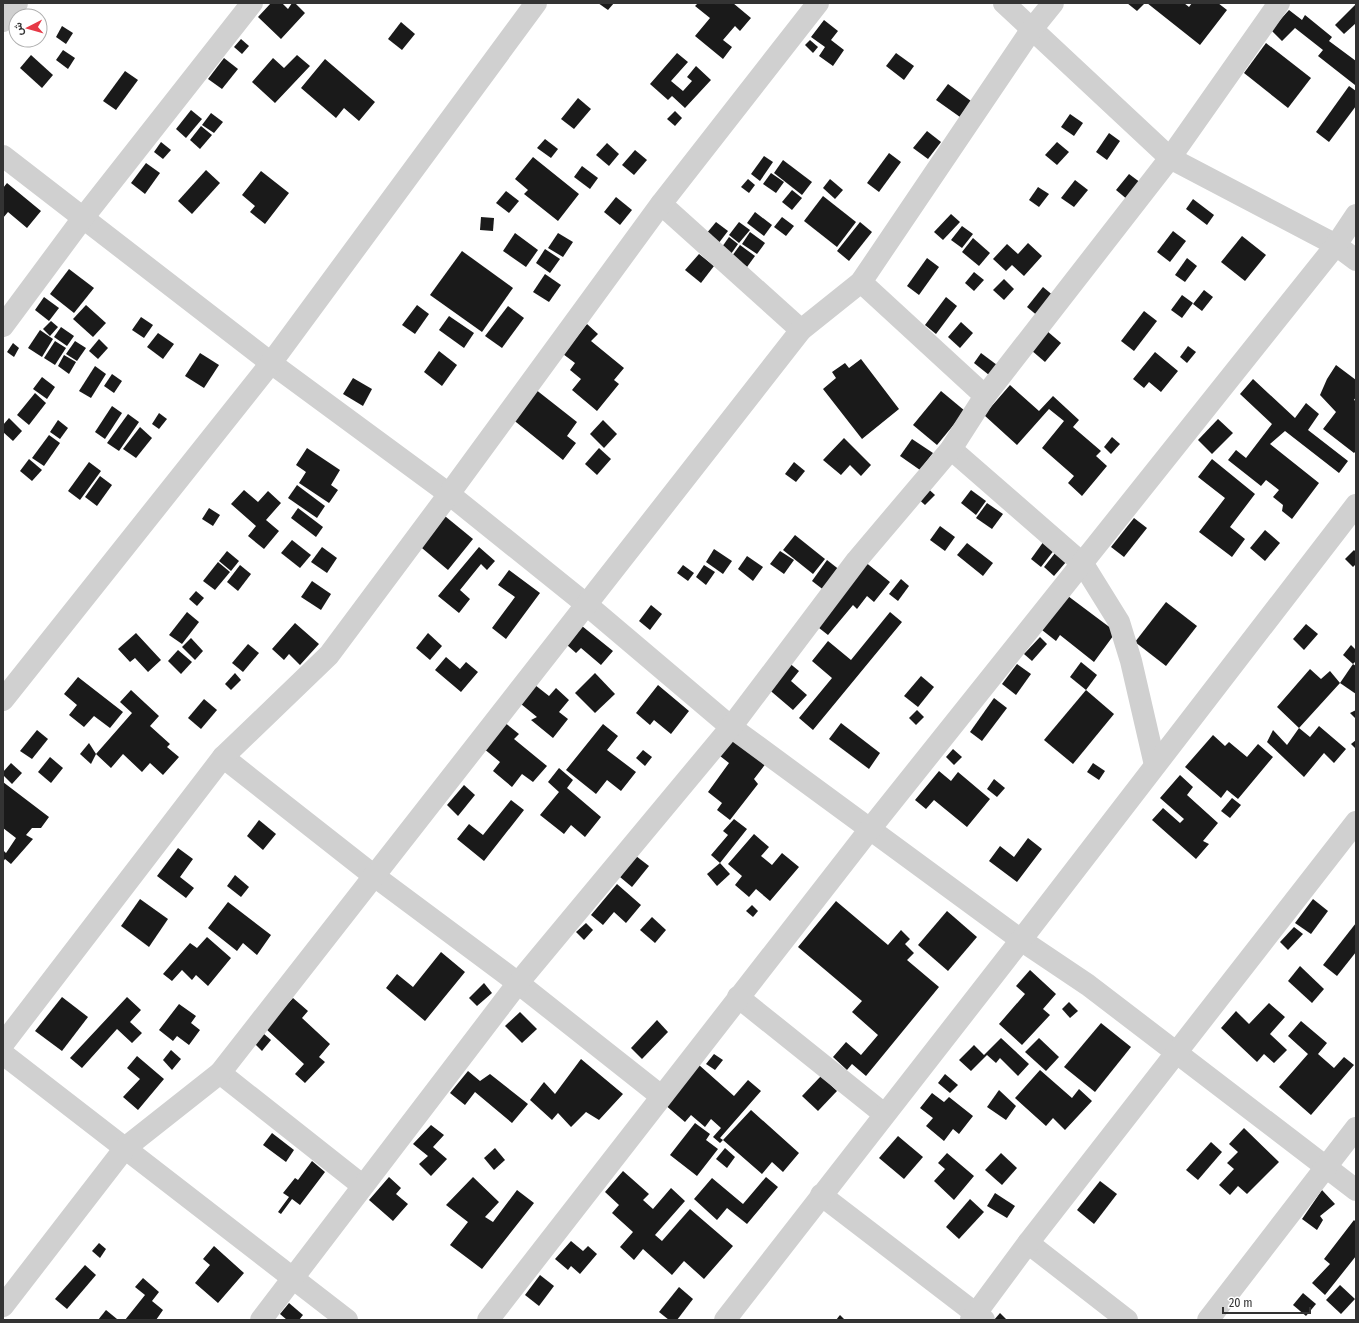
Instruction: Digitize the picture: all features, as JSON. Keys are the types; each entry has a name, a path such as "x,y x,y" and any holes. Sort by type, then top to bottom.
{"street":[{"path":"3,21 17,3"},
{"path":"3,326 83,218 252,3"},
{"path":"3,700 270,363 536,3"},
{"path":"3,1044 223,757 329,655 661,204 818,3"},
{"path":"1004,3 1170,158 1336,245 1356,260"},
{"path":"3,1306 125,1148 220,1073 373,875 587,605 801,330 861,282 1032,29 1054,3"},
{"path":"261,1320 518,982 731,727 857,560 951,449 985,396 1170,158 1279,3"},
{"path":"3,156 270,363 449,494 587,605 731,727 1021,940 1088,985 1356,1190"},
{"path":"661,204 801,330"},
{"path":"488,1320 738,997 870,829 1083,564 1336,245 1356,215"},
{"path":"861,282 985,396"},
{"path":"951,449 1083,564 1119,622 1131,661 1154,765"},
{"path":"725,1320 1021,940 1154,765 1356,505"},
{"path":"223,757 373,875 518,982 661,1096"},
{"path":"821,1195 977,1318 1028,1243 1356,822"},
{"path":"738,997 884,1114"},
{"path":"3,1054 347,1320"},
{"path":"220,1073 363,1186"},
{"path":"1208,1320 1356,1128"},
{"path":"1028,1243 1127,1320"}],"building":[{"path":"271,3 282,3 288,9 292,3 295,3 305,13 281,39 258,17"},
{"path":"598,3 614,3 608,10"},
{"path":"698,3 733,3 751,18 740,31 735,26 723,40 732,47 723,59 695,36 710,18 695,6"},
{"path":"1127,3 1145,3 1137,11"},
{"path":"1147,3 1184,3 1189,7 1192,3 1218,3 1227,10 1200,45"},
{"path":"1356,4 1356,23 1344,34 1335,25"},
{"path":"1289,10 1302,20 1305,15 1332,37 1329,41 1356,61 1355,85 1318,56 1323,50 1295,28 1282,41 1271,30"},
{"path":"824,20 838,31 831,40 844,50 833,66 819,56 825,47 811,37"},
{"path":"401,22 415,34 402,50 388,39"},
{"path":"62,26 73,33 66,44 56,37"},
{"path":"241,39 249,46 242,54 234,47"},
{"path":"810,40 818,47 813,53 805,45"},
{"path":"1266,43 1311,78 1288,108 1244,73"},
{"path":"63,50 75,58 68,69 56,60"},
{"path":"677,53 688,62 671,81 683,91 692,81 687,77 696,66 711,80 685,108 672,96 668,100 650,84"},
{"path":"896,53 914,66 904,80 886,66"},
{"path":"31,55 53,75 42,88 20,68"},
{"path":"297,55 310,66 275,103 252,82 273,58 284,68"},
{"path":"224,58 238,69 222,89 208,79"},
{"path":"325,59 375,102 359,121 344,108 336,118 301,88"},
{"path":"125,71 138,80 116,110 103,101"},
{"path":"948,84 971,101 960,117 936,100"},
{"path":"1349,86 1356,91 1356,106 1329,142 1316,132"},
{"path":"578,98 591,109 574,129 561,119"},
{"path":"191,110 202,119 186,138 176,129"},
{"path":"675,111 682,118 675,126 667,119"},
{"path":"211,113 223,122 214,133 202,125"},
{"path":"1070,114 1083,123 1074,136 1061,127"},
{"path":"201,126 212,135 200,149 190,140"},
{"path":"927,131 941,142 928,159 913,148"},
{"path":"1109,133 1120,141 1107,160 1096,152"},
{"path":"545,139 558,149 551,158 537,148"},
{"path":"161,142 171,150 163,159 154,152"},
{"path":"1057,142 1069,152 1057,165 1045,155"},
{"path":"607,143 619,154 609,166 596,155"},
{"path":"635,150 647,160 634,175 622,165"},
{"path":"889,153 901,162 879,192 867,183"},
{"path":"764,156 773,162 760,181 751,174"},
{"path":"533,157 579,194 558,221 524,194 528,190 515,179"},
{"path":"783,160 812,182 802,195 774,173"},
{"path":"146,163 160,173 145,194 131,183"},
{"path":"582,166 598,178 590,189 574,177"},
{"path":"206,170 220,183 192,214 178,201"},
{"path":"261,171 289,193 265,224 250,212 255,206 242,195"},
{"path":"771,173 784,182 776,193 763,184"},
{"path":"1129,174 1141,183 1128,200 1116,190"},
{"path":"748,179 755,185 749,193 741,187"},
{"path":"830,179 843,190 835,199 823,188"},
{"path":"1075,180 1088,190 1074,207 1061,198"},
{"path":"7,183 41,211 27,228 8,212 3,218 3,188"},
{"path":"1038,187 1049,194 1039,207 1029,200"},
{"path":"792,190 802,198 792,210 782,202"},
{"path":"506,191 519,201 509,213 496,203"},
{"path":"823,196 856,222 837,247 804,221"},
{"path":"616,197 632,210 620,225 604,212"},
{"path":"1193,199 1214,215 1207,225 1186,209"},
{"path":"755,212 772,225 764,236 747,223"},
{"path":"951,214 960,222 943,240 934,232"},
{"path":"481,217 494,218 493,231 480,230"},
{"path":"782,217 794,226 786,236 774,227"},
{"path":"716,222 728,231 718,244 706,234"},
{"path":"739,222 750,230 739,243 729,235"},
{"path":"860,222 872,232 849,261 837,251"},
{"path":"962,226 973,234 962,248 951,240"},
{"path":"1173,231 1186,241 1170,262 1157,252"},
{"path":"750,232 765,243 757,254 742,244"},
{"path":"515,233 538,250 526,267 503,251"},
{"path":"558,233 573,242 563,257 548,248"},
{"path":"1242,236 1266,255 1245,281 1221,262"},
{"path":"729,237 738,244 731,254 722,247"},
{"path":"973,238 990,253 979,266 962,252"},
{"path":"1028,243 1042,256 1024,276 1012,265 1006,271 993,259 1007,244 1018,254"},
{"path":"740,245 755,256 747,267 732,256"},
{"path":"545,249 560,259 550,273 536,263"},
{"path":"462,251 513,288 482,332 430,295"},
{"path":"699,254 714,266 701,283 685,270"},
{"path":"927,258 939,267 919,295 907,286"},
{"path":"1187,258 1197,266 1185,282 1175,275"},
{"path":"69,269 94,288 74,313 50,294"},
{"path":"974,272 984,280 974,291 965,283"},
{"path":"545,274 561,285 549,302 533,292"},
{"path":"1004,279 1014,289 1004,300 993,290"},
{"path":"1043,287 1055,297 1039,317 1027,307"},
{"path":"1204,290 1213,297 1202,311 1193,304"},
{"path":"1182,295 1193,303 1182,318 1171,310"},
{"path":"44,297 59,308 49,321 35,310"},
{"path":"946,297 957,306 936,334 925,325"},
{"path":"86,305 106,323 93,337 73,319"},
{"path":"417,305 429,314 415,334 402,325"},
{"path":"508,306 524,318 502,348 485,336"},
{"path":"1144,311 1157,321 1134,351 1121,341"},
{"path":"449,316 474,333 464,348 439,330"},
{"path":"141,317 153,325 144,338 132,330"},
{"path":"51,321 58,327 50,336 43,329"},
{"path":"961,322 973,333 960,348 948,337"},
{"path":"587,324 598,334 591,341 624,368 614,380 619,384 597,411 572,390 581,379 570,370 575,363 563,354"},
{"path":"61,327 74,336 67,346 54,337"},
{"path":"40,330 53,339 42,357 28,348"},
{"path":"1047,331 1061,343 1045,362 1031,350"},
{"path":"158,333 174,344 163,359 147,347"},
{"path":"99,339 108,348 98,359 89,351"},
{"path":"55,341 66,348 55,365 44,358"},
{"path":"75,341 86,348 77,361 66,354"},
{"path":"13,343 19,348 14,357 7,352"},
{"path":"1188,346 1196,352 1187,363 1180,357"},
{"path":"439,351 457,365 442,386 424,372"},
{"path":"1155,352 1178,371 1161,392 1149,382 1144,388 1133,379"},
{"path":"200,353 219,365 204,388 185,376"},
{"path":"981,353 997,365 989,375 974,363"},
{"path":"64,355 76,362 69,374 58,366"},
{"path":"861,359 899,409 862,439 823,389 836,378 832,372 845,363 849,368"},
{"path":"1336,365 1356,380 1356,397 1354,400 1356,401 1356,451 1354,453 1323,429 1336,412 1320,395 1327,379"},
{"path":"95,366 106,374 91,398 79,391"},
{"path":"112,374 122,381 114,393 104,386"},
{"path":"42,377 55,387 47,399 33,389"},
{"path":"353,378 372,389 363,406 343,394"},
{"path":"1253,379 1295,418 1306,403 1319,414 1308,430 1348,461 1339,473 1285,431 1270,444 1319,483 1292,519 1282,511 1283,505 1273,497 1279,490 1266,480 1261,486 1228,460 1236,450 1246,458 1272,424 1240,394"},
{"path":"1010,385 1039,411 1053,396 1079,420 1073,427 1101,451 1096,456 1107,466 1082,496 1068,483 1074,476 1042,448 1064,421 1049,409 1017,445 984,415"},
{"path":"535,389 577,422 567,436 576,443 563,460 511,418"},
{"path":"941,391 965,411 937,445 913,425"},
{"path":"35,393 46,403 29,425 17,415"},
{"path":"112,406 122,413 105,439 95,432"},
{"path":"159,413 167,419 159,429 152,424"},
{"path":"128,414 139,422 119,451 107,443"},
{"path":"9,418 22,431 13,441 3,432 3,425"},
{"path":"1218,419 1233,433 1212,454 1198,440"},
{"path":"58,420 68,428 60,439 50,432"},
{"path":"603,420 617,434 604,448 590,434"},
{"path":"140,427 152,438 136,458 123,449"},
{"path":"49,435 60,443 44,466 32,458"},
{"path":"1112,437 1120,444 1111,454 1104,447"},
{"path":"844,438 871,465 861,476 850,465 841,475 823,460"},
{"path":"912,439 933,453 920,470 900,456"},
{"path":"307,448 340,470 331,485 338,490 329,503 299,483 306,472 296,465"},
{"path":"599,448 611,459 597,475 585,464"},
{"path":"29,459 42,470 32,481 20,471"},
{"path":"1212,459 1255,494 1230,527 1245,539 1232,557 1199,532 1225,498 1198,477"},
{"path":"89,462 101,471 80,500 68,491"},
{"path":"794,462 805,471 796,482 785,474"},
{"path":"100,476 112,485 97,506 85,497"},
{"path":"297,485 325,506 317,518 288,498"},
{"path":"924,485 935,495 925,505 915,496"},
{"path":"244,490 258,502 268,491 281,503 266,520 279,531 264,549 248,536 256,526 231,504"},
{"path":"971,490 986,501 976,515 961,503"},
{"path":"987,503 1003,514 992,529 976,518"},
{"path":"209,508 220,515 213,526 202,519"},
{"path":"298,508 323,527 316,537 291,518"},
{"path":"440,512 473,539 448,570 416,543"},
{"path":"1134,518 1147,528 1124,557 1111,547"},
{"path":"940,526 955,537 945,551 930,540"},
{"path":"1265,530 1280,543 1265,561 1250,548"},
{"path":"795,535 825,559 813,574 783,550"},
{"path":"292,540 311,555 300,568 281,553"},
{"path":"1044,541 1055,549 1041,567 1031,559"},
{"path":"967,543 993,563 983,576 957,555"},
{"path":"322,547 337,558 327,573 311,562"},
{"path":"479,547 495,561 487,570 481,564 460,590 470,599 459,613 438,596"},
{"path":"714,549 732,561 723,574 706,562"},
{"path":"1354,550 1356,552 1356,564 1353,567 1345,559"},
{"path":"227,551 239,561 231,571 219,561"},
{"path":"780,551 794,560 784,574 770,564"},
{"path":"1055,553 1066,562 1054,576 1044,567"},
{"path":"747,556 763,567 753,581 738,569"},
{"path":"827,560 841,571 825,591 812,581"},
{"path":"864,561 890,582 874,602 867,596 857,609 853,605 828,635 814,624"},
{"path":"218,562 230,572 215,590 203,581"},
{"path":"240,565 251,574 238,591 227,582"},
{"path":"683,565 694,573 688,581 677,573"},
{"path":"704,565 715,572 706,585 696,577"},
{"path":"509,570 540,593 506,639 492,628 515,597 498,585"},
{"path":"901,579 909,586 898,601 889,594"},
{"path":"312,581 331,594 321,610 301,597"},
{"path":"196,591 204,598 197,606 189,599"},
{"path":"1068,596 1116,632 1094,662 1060,635 1056,641 1042,630"},
{"path":"1166,602 1197,626 1166,666 1135,642"},
{"path":"651,605 662,614 650,630 639,621"},
{"path":"187,612 199,622 182,644 169,635"},
{"path":"890,612 902,622 813,730 799,718 832,678 812,661 828,641 851,660"},
{"path":"295,623 319,644 300,665 289,654 284,660 272,649"},
{"path":"1306,624 1318,634 1304,650 1293,639"},
{"path":"582,626 613,651 601,665 581,648 576,653 567,645"},
{"path":"136,633 161,660 148,672 135,658 130,662 118,649"},
{"path":"428,633 442,646 430,660 416,648"},
{"path":"1040,637 1047,644 1032,661 1024,654"},
{"path":"191,638 203,651 195,660 182,647"},
{"path":"248,644 259,653 243,672 232,663"},
{"path":"1351,645 1356,650 1356,661 1353,664 1343,655"},
{"path":"178,650 192,662 181,674 168,661"},
{"path":"446,657 460,669 466,662 478,672 461,692 435,670"},
{"path":"788,662 799,671 791,681 807,695 793,710 766,687"},
{"path":"1081,662 1097,675 1086,690 1070,677"},
{"path":"1017,664 1031,674 1016,695 1002,684"},
{"path":"1353,664 1356,666 1356,694 1340,683"},
{"path":"1310,669 1321,679 1330,671 1340,683 1299,728 1277,707"},
{"path":"235,673 241,680 231,690 225,684"},
{"path":"595,673 615,694 595,713 575,693"},
{"path":"921,676 934,687 918,707 904,696"},
{"path":"78,677 123,712 110,728 94,716 84,727 69,715 77,705 64,694"},
{"path":"535,685 549,696 556,688 569,700 559,712 568,719 553,738 531,720 537,717 521,704"},
{"path":"658,685 689,711 671,734 654,720 650,725 636,713"},
{"path":"131,690 159,716 150,726 170,744 167,747 179,757 163,775 150,763 142,772 123,754 111,768 96,754 132,713 120,702"},
{"path":"1086,690 1114,714 1073,764 1044,740"},
{"path":"994,698 1007,708 982,741 970,732"},
{"path":"204,699 217,710 201,729 188,718"},
{"path":"917,710 924,717 916,725 909,718"},
{"path":"1356,710 1356,719 1350,713"},
{"path":"504,722 519,734 514,739 547,766 533,782 522,774 512,787 493,771 500,762 483,748"},
{"path":"841,723 880,753 869,769 829,739"},
{"path":"603,724 618,736 607,750 636,772 621,791 607,780 596,794 566,770"},
{"path":"1319,726 1346,749 1334,763 1324,753 1304,777 1267,742 1273,730 1287,745 1299,728 1310,737"},
{"path":"37,730 48,739 32,759 20,751"},
{"path":"1213,735 1225,746 1229,742 1247,757 1258,744 1273,757 1238,799 1227,790 1221,798 1185,767"},
{"path":"734,737 767,762 754,779 758,784 730,820 717,810 722,803 708,792 729,763 720,756"},
{"path":"1356,740 1356,749 1351,744"},
{"path":"89,743 96,754 91,764 80,754"},
{"path":"953,749 962,757 954,765 946,757"},
{"path":"643,750 652,757 645,766 636,758"},
{"path":"50,757 63,768 51,783 38,772"},
{"path":"11,763 22,773 12,784 3,775 3,772"},
{"path":"1093,763 1105,771 1099,780 1087,772"},
{"path":"559,768 573,780 567,788 601,817 585,837 571,825 564,834 540,815 559,792 548,782"},
{"path":"939,771 951,781 958,772 990,799 967,827 934,800 926,809 915,800"},
{"path":"1180,775 1193,787 1187,795 1218,823 1203,841 1209,844 1196,859 1152,820 1163,808 1180,823 1184,819 1160,798"},
{"path":"994,779 1005,788 997,797 987,789"},
{"path":"3,782 49,817 41,828 32,828 26,835 33,839 11,864 5,859 3,862 3,850 6,853 16,838 3,828"},
{"path":"464,785 475,795 458,816 447,805"},
{"path":"1232,798 1241,805 1230,818 1221,811"},
{"path":"511,800 524,810 484,861 457,839 469,824 483,835"},
{"path":"734,819 747,829 720,863 711,855 728,835 723,831"},
{"path":"259,820 276,834 263,850 247,836"},
{"path":"754,834 769,847 761,856 772,865 782,853 799,867 770,901 756,889 749,897 735,885 742,876 728,864"},
{"path":"1028,838 1042,849 1017,882 989,861 1000,846 1014,857"},
{"path":"178,848 193,859 180,877 194,888 186,898 157,876"},
{"path":"636,856 649,866 632,887 620,877"},
{"path":"720,863 730,874 717,886 707,874"},
{"path":"235,875 249,887 241,897 227,886"},
{"path":"617,884 641,905 626,923 614,912 603,925 591,915"},
{"path":"140,899 168,919 149,947 121,926"},
{"path":"1313,899 1328,911 1311,934 1295,923"},
{"path":"836,901 888,945 901,930 910,939 905,944 914,953 907,960 939,987 866,1076 852,1064 847,1070 833,1057 846,1042 861,1055 878,1035 852,1012 862,1001 798,947"},
{"path":"228,902 271,935 257,955 243,943 237,951 208,928"},
{"path":"752,905 758,911 753,917 746,911"},
{"path":"947,911 977,937 948,971 918,945"},
{"path":"652,917 666,930 655,943 640,930"},
{"path":"586,923 593,930 584,940 576,932"},
{"path":"1356,923 1356,952 1337,976 1323,965"},
{"path":"1294,927 1303,934 1288,950 1280,942"},
{"path":"207,937 231,958 208,986 196,975 192,980 182,970 172,981 163,974 190,943 197,948"},
{"path":"441,952 465,972 425,1021 386,988 397,974 413,987"},
{"path":"1300,966 1324,989 1312,1003 1288,981"},
{"path":"1030,970 1056,994 1043,1009 1050,1015 1022,1045 999,1024 1025,994 1016,986"},
{"path":"484,983 492,993 477,1006 469,998"},
{"path":"62,997 88,1017 62,1051 35,1031"},
{"path":"127,997 141,1010 130,1022 142,1033 132,1043 117,1029 82,1068 70,1058"},
{"path":"293,998 308,1011 302,1018 330,1044 319,1057 325,1062 305,1083 295,1074 304,1064 265,1028"},
{"path":"1069,1002 1078,1011 1070,1018 1062,1009"},
{"path":"1269,1003 1285,1017 1270,1034 1287,1050 1274,1063 1264,1054 1257,1062 1221,1028 1236,1011 1249,1024"},
{"path":"179,1004 196,1016 191,1023 200,1030 189,1045 177,1036 173,1041 159,1030"},
{"path":"520,1012 537,1029 522,1043 505,1026"},
{"path":"657,1020 668,1032 642,1059 631,1048"},
{"path":"1301,1021 1327,1043 1318,1054 1334,1068 1344,1057 1354,1065 1311,1115 1279,1087 1308,1054 1288,1036"},
{"path":"1101,1023 1131,1047 1095,1092 1064,1067"},
{"path":"264,1034 271,1040 262,1051 255,1044"},
{"path":"1001,1038 1029,1064 1018,1076 1000,1058 996,1063 987,1055 971,1071 959,1060 974,1045 984,1055"},
{"path":"1039,1038 1059,1057 1046,1071 1025,1052"},
{"path":"171,1050 181,1059 172,1070 163,1060"},
{"path":"714,1054 723,1060 715,1070 706,1064"},
{"path":"137,1056 164,1079 138,1110 123,1097 140,1079 127,1068"},
{"path":"581,1059 623,1094 599,1120 586,1112 571,1127 558,1113 552,1120 530,1100 544,1082 555,1094"},
{"path":"699,1065 734,1096 748,1080 761,1091 720,1138 723,1140 720,1143 713,1137 721,1128 711,1119 705,1127 691,1115 685,1122 664,1104"},
{"path":"1040,1070 1072,1098 1079,1089 1092,1101 1065,1130 1053,1118 1046,1126 1015,1098"},
{"path":"468,1071 480,1081 490,1074 528,1104 512,1123 475,1092 465,1105 450,1093"},
{"path":"945,1074 958,1085 950,1093 938,1083"},
{"path":"821,1076 837,1091 818,1111 802,1096"},
{"path":"999,1090 1016,1106 1006,1120 987,1107"},
{"path":"932,1093 944,1102 949,1097 973,1116 959,1134 953,1129 944,1141 926,1126 933,1118 920,1108"},
{"path":"751,1110 799,1153 783,1172 772,1162 762,1174 723,1140"},
{"path":"695,1123 710,1134 706,1140 718,1149 697,1176 670,1155"},
{"path":"431,1125 444,1135 433,1147 447,1159 431,1176 419,1164 428,1156 413,1144"},
{"path":"1244,1128 1279,1162 1247,1194 1238,1186 1230,1195 1219,1185 1234,1169 1227,1163 1238,1152 1229,1144"},
{"path":"272,1133 294,1150 286,1162 263,1145"},
{"path":"898,1136 923,1157 904,1179 879,1158"},
{"path":"1211,1142 1222,1152 1198,1180 1186,1170"},
{"path":"495,1148 505,1160 494,1170 484,1158"},
{"path":"725,1148 735,1157 727,1168 716,1159"},
{"path":"947,1153 974,1176 954,1200 934,1181 945,1169 938,1163"},
{"path":"1001,1153 1017,1168 1002,1185 985,1170"},
{"path":"312,1161 325,1172 300,1205 292,1199 281,1214 278,1212 289,1197 283,1193 295,1178 298,1180"},
{"path":"623,1171 649,1194 643,1200 653,1209 671,1188 685,1201 655,1235 662,1241 690,1209 733,1246 704,1279 684,1261 672,1275 643,1249 634,1260 620,1247 633,1232 612,1213 619,1205 605,1192"},
{"path":"389,1177 401,1188 396,1194 408,1204 393,1221 369,1200"},
{"path":"473,1177 499,1202 485,1217 493,1222 517,1190 534,1203 482,1269 450,1245 468,1222 446,1205"},
{"path":"766,1177 778,1187 747,1224 727,1208 717,1220 694,1199 712,1178 743,1204"},
{"path":"1100,1181 1117,1194 1094,1224 1077,1210"},
{"path":"1322,1190 1335,1204 1320,1216 1323,1220 1317,1230 1302,1219"},
{"path":"995,1193 1015,1206 1007,1218 987,1206"},
{"path":"970,1199 984,1212 959,1239 946,1227"},
{"path":"1354,1220 1356,1222 1356,1256 1325,1295 1312,1283 1330,1264 1324,1259"},
{"path":"571,1241 583,1251 588,1246 597,1254 580,1274 571,1266 568,1270 555,1259"},
{"path":"99,1243 106,1249 100,1258 92,1251"},
{"path":"214,1246 244,1273 218,1303 195,1283 210,1265 203,1259"},
{"path":"85,1265 96,1275 67,1309 55,1299"},
{"path":"540,1275 554,1286 539,1306 525,1295"},
{"path":"143,1278 159,1292 152,1301 163,1310 156,1320 125,1320 145,1295 135,1287"},
{"path":"1340,1285 1355,1299 1341,1314 1326,1300"},
{"path":"679,1287 693,1299 677,1320 669,1320 659,1312"},
{"path":"1303,1293 1316,1304 1306,1316 1293,1305"},
{"path":"289,1303 303,1315 299,1320 287,1320 280,1314"},
{"path":"106,1310 117,1319 98,1320"},
{"path":"1000,1313 1007,1320 994,1320"},
{"path":"840,1315 845,1320 836,1320"}]}
